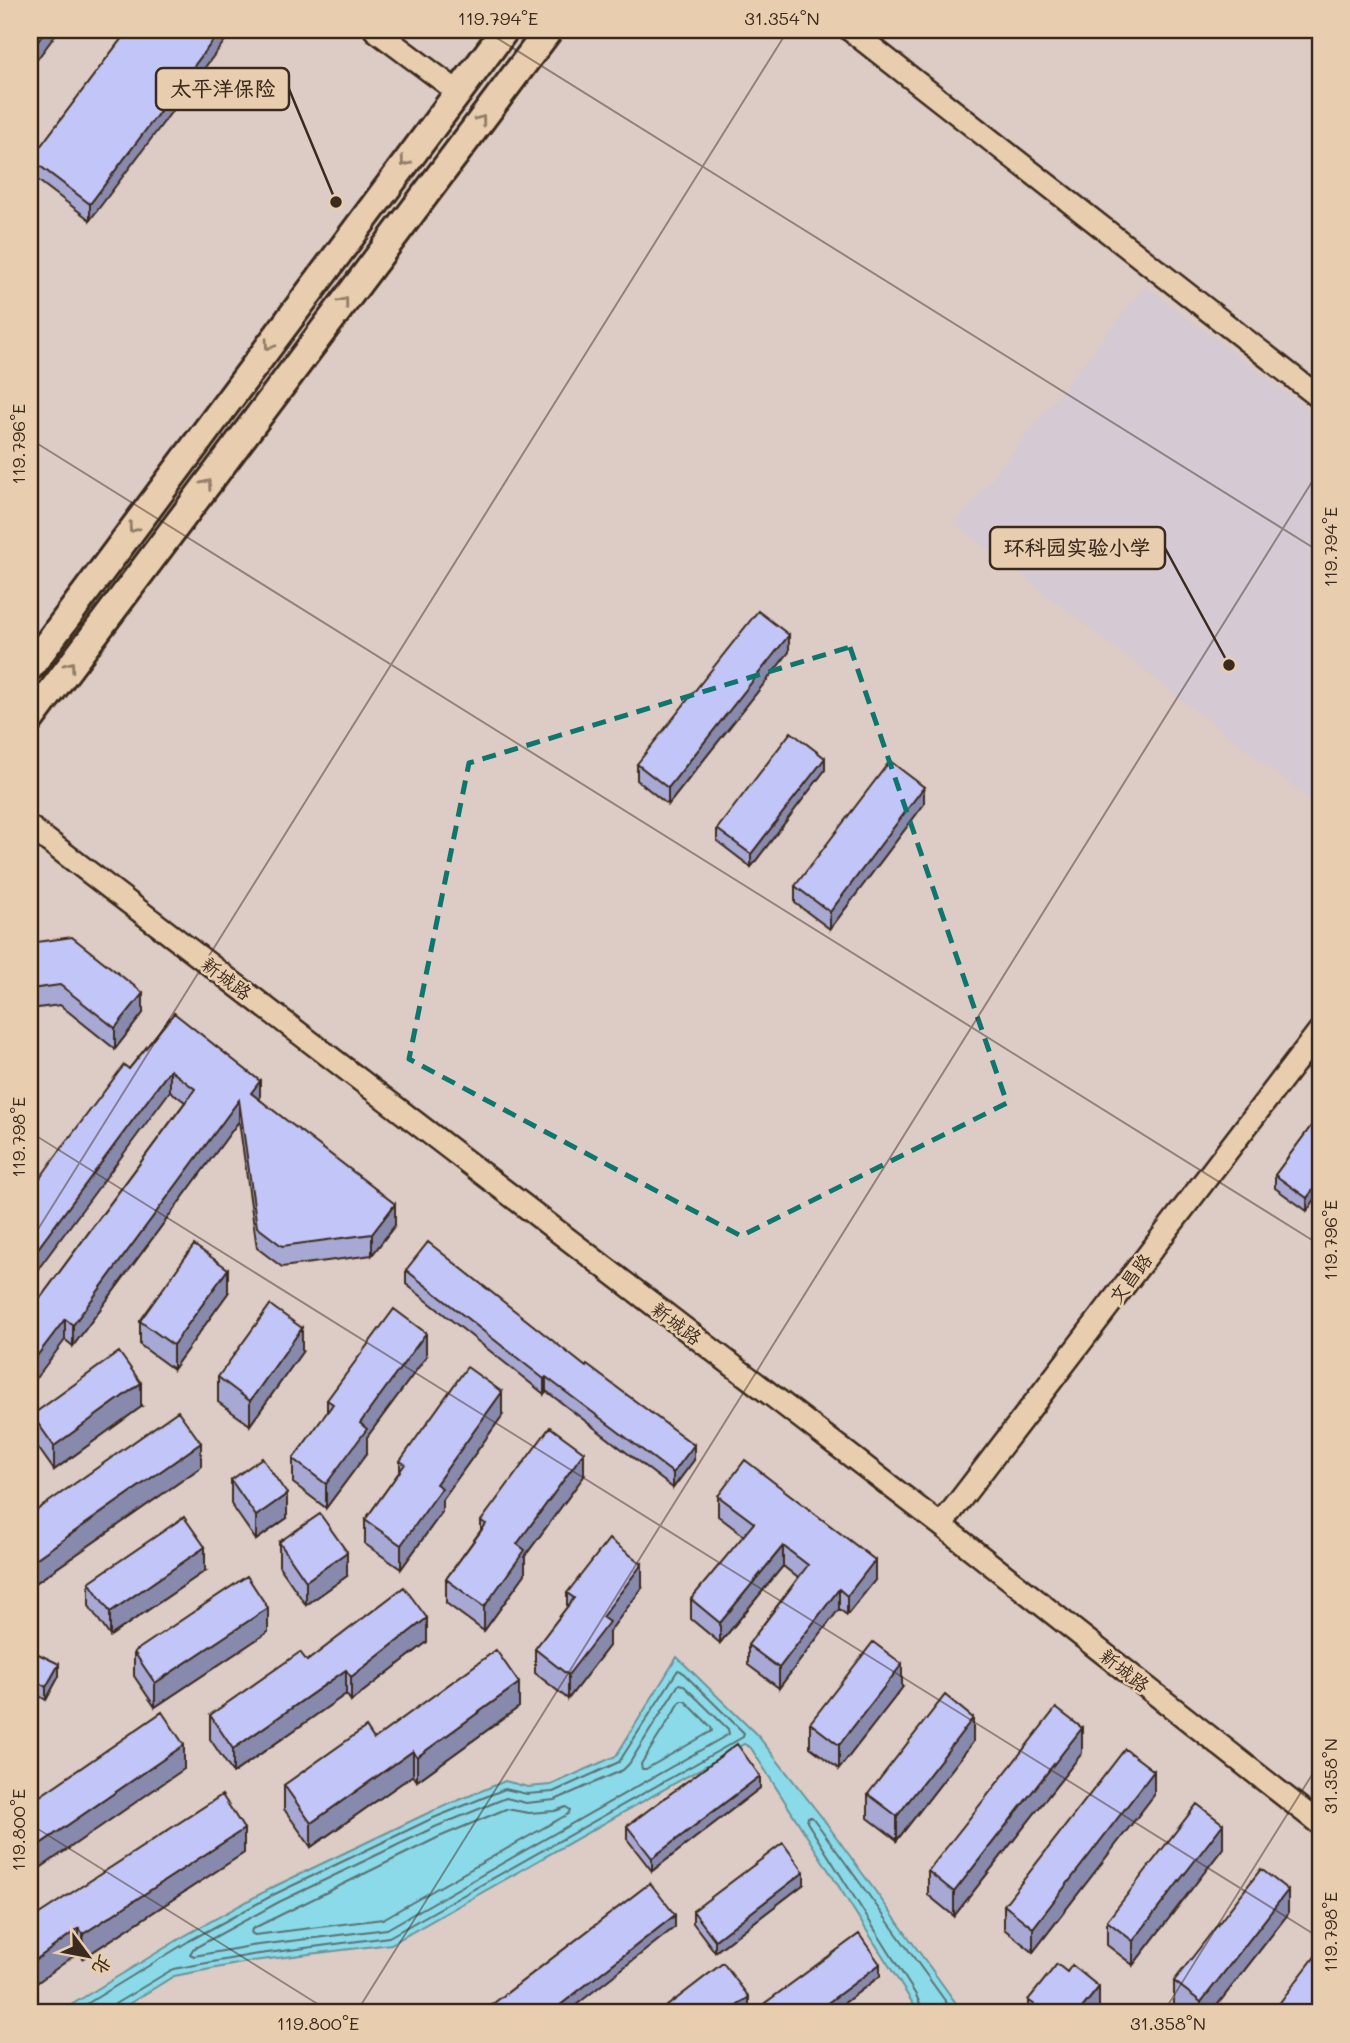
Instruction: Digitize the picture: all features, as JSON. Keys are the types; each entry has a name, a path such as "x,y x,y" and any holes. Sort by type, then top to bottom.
{"main road":[{"path":"30,667 505,30"},
{"path":"30,720 549,30"}],"street":[{"path":"375,30 458,92"},
{"path":"850,30 1320,398"},
{"name":"新城路","path":"30,827 941,1525 1320,1824"},
{"name":"文昌路","path":"941,1525 1320,1030"}],"highlighted area":[{"path":"850,647 1007,1103 741,1236 409,1059 469,763"}],"shaded area":[{"path":"1145,286 1320,418 1320,807 956,524"}],"water":[{"path":"677,1657 758,1736 824,1820 963,2013 919,2013 751,1748 744,1744 391,1944 253,1961 174,1976 114,2013 58,2013 186,1935 271,1888 428,1813 505,1781 528,1787 551,1785 616,1756"}],"building":[{"path":"30,30 46,30 30,52"},
{"path":"128,30 221,30 90,204 31,159"},
{"path":"758,611 789,635 668,788 637,764"},
{"path":"791,732 825,758 751,854 717,829"},
{"path":"890,761 924,787 830,912 795,886"},
{"path":"72,937 143,993 115,1028 60,985 30,989 30,943"},
{"path":"174,1013 260,1081 251,1093 395,1204 372,1234 282,1246 257,1227 239,1100 73,1325 65,1319 30,1365 30,1312 195,1089 170,1070 30,1259 30,1192 124,1065 129,1069"},
{"path":"1320,1114 1320,1180 1307,1198 1275,1175"},
{"path":"428,1242 586,1367 587,1365 694,1445 673,1473 546,1377 544,1379 406,1270"},
{"path":"194,1245 228,1269 173,1345 140,1321"},
{"path":"270,1305 302,1328 250,1401 218,1377"},
{"path":"394,1309 426,1333 360,1423 367,1429 326,1484 293,1459 333,1404 327,1400"},
{"path":"119,1352 141,1383 54,1446 32,1415"},
{"path":"467,1367 502,1392 436,1484 442,1488 401,1545 365,1520 405,1464 400,1461"},
{"path":"178,1411 201,1443 34,1560 30,1554 30,1515"},
{"path":"550,1427 584,1452 517,1544 525,1550 484,1607 446,1579 486,1524 481,1521"},
{"path":"262,1458 287,1494 256,1516 231,1480"},
{"path":"745,1460 875,1560 847,1596 839,1589 779,1668 748,1645 808,1565 783,1546 720,1623 691,1599 754,1523 718,1496"},
{"path":"320,1514 347,1552 306,1581 279,1542"},
{"path":"184,1517 205,1547 110,1612 89,1582"},
{"path":"609,1539 642,1564 602,1617 609,1622 568,1675 535,1649 574,1598 567,1593"},
{"path":"247,1576 268,1608 155,1683 134,1652"},
{"path":"404,1587 427,1618 351,1677 346,1670 233,1749 210,1715 300,1652 307,1661"},
{"path":"873,1642 902,1664 839,1745 810,1723"},
{"path":"30,1650 59,1664 46,1687 30,1677"},
{"path":"496,1650 519,1683 417,1757 413,1751 311,1823 284,1785 366,1727 374,1739"},
{"path":"945,1695 973,1718 897,1816 868,1794"},
{"path":"1056,1708 1082,1728 954,1892 928,1871"},
{"path":"162,1712 184,1745 30,1851 30,1803"},
{"path":"737,1744 760,1776 652,1858 627,1826"},
{"path":"1125,1749 1154,1771 1033,1928 1004,1905"},
{"path":"222,1795 244,1829 83,1934 79,1928 30,1964 30,1913 36,1916"},
{"path":"1197,1804 1223,1824 1133,1941 1107,1921"},
{"path":"783,1843 804,1872 715,1940 693,1911"},
{"path":"1261,1869 1288,1890 1201,2002 1174,1981"},
{"path":"650,1883 675,1915 550,2013 481,2013"},
{"path":"859,1934 880,1964 814,2013 773,2013 765,2003"},
{"path":"1320,1950 1320,2009 1317,2013 1272,2013"},
{"path":"723,1963 749,1997 727,2013 658,2013"},
{"path":"1057,1964 1067,1972 1072,1965 1099,1987 1078,2013 1035,2013 1039,2008 1028,2000"},
{"path":"1153,2007 1161,2013 1147,2013"}],"place":[{"name":"太平洋保险","path":"336,202"},
{"name":"环科园实验小学","path":"1229,665"}]}
